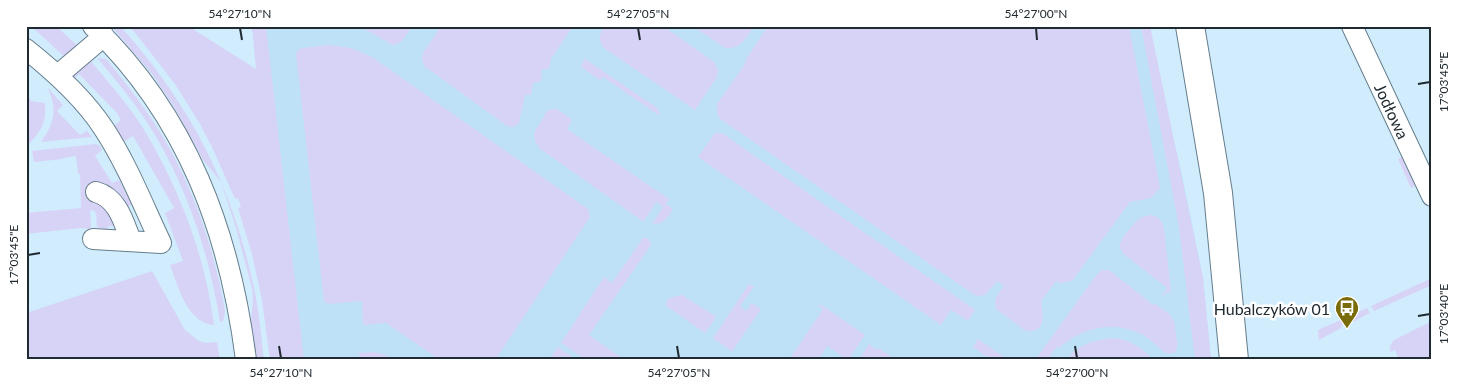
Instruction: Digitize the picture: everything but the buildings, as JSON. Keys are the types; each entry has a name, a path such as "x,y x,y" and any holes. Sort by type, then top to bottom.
{"main road":[{"path":"1190,26 1218,193 1234,360"}],"street":[{"name":"Jodłowa","path":"1352,26 1432,196"},
{"path":"58,75 98,31 136,72 157,103 186,151 204,189 224,247 235,294 246,360"},
{"path":"26,49 58,75 104,128 122,158 161,243 93,239"},
{"path":"96,192 105,195 111,200 120,213 131,241"}],"shaded area":[{"path":"31,26 56,26 80,48 67,59"},
{"path":"111,26 120,26 167,85 205,148 221,182 203,160 174,107 152,74"},
{"path":"129,26 188,26 256,69 252,26 266,26 304,360 270,360 262,300 252,254 238,208 241,207 238,198 235,199 200,124 175,84"},
{"path":"252,26 1146,26 1181,170 1203,278 1211,360 304,360"},
{"path":"353,26 412,26 402,41 393,45 366,30"},
{"path":"441,26 573,26 551,59 549,69 542,69 541,81 533,83 531,95 525,95 519,123 512,127 507,126 424,66 423,53"},
{"path":"604,26 663,26 714,62 718,70 717,77 695,110 604,48 600,37"},
{"path":"693,26 754,26 738,46 729,48 723,47"},
{"path":"768,26 1129,26 1160,188 1151,198 1130,202 1072,281 1060,283 1056,281 1041,301 1043,317 1041,326 1033,331 1026,331 997,310 995,300 1004,286 997,281 985,295 977,296 973,294 719,118 717,104 745,64 746,59"},
{"path":"1141,26 1150,26 1203,278 1211,360 1195,360 1179,227"},
{"path":"328,45 351,48 372,57 588,209 590,216 588,220 495,360 440,360 386,323 363,325 362,301 328,304 324,301 296,54 302,48"},
{"path":"88,58 140,123 159,156 181,202 198,250 210,299 214,325 205,323 197,318 190,311 180,293 170,265 183,261 165,213 174,208 133,136 123,142 112,128 121,120 117,113 79,74 70,83 70,74"},
{"path":"97,58 106,59 137,98 174,156 196,204 212,254 224,305 223,321 220,322 211,275 197,228 180,183 158,140 144,118"},
{"path":"585,59 657,108 660,116 603,77 600,80 581,67"},
{"path":"48,88 63,105 57,111 80,135 87,131 92,137 41,142 50,127 54,111"},
{"path":"26,95 31,101 45,103 45,116 42,126 29,144 26,144"},
{"path":"557,109 572,120 567,129 669,199 666,204 673,209 667,218 660,223 652,224 663,207 656,202 644,221 641,220 539,148 535,141 534,133 547,111"},
{"path":"722,133 975,310 968,321 951,310 941,325 698,157 714,134"},
{"path":"96,144 102,150 95,156 112,183 119,180 132,204 127,207 110,188 95,183 114,219 114,226 109,226 106,230 97,227 96,213 93,210 90,211 91,229 80,228 26,234 26,213 81,208 80,174 78,174 76,156 34,162 32,151"},
{"path":"1405,157 1416,182 1415,186 1411,188 1398,159"},
{"path":"222,185 245,250 259,315 264,360 256,360 251,321 252,288 236,228"},
{"path":"1150,215 1160,219 1164,229 1171,291 1161,296 1167,289 1166,287 1126,256 1120,247 1123,238 1133,225 1142,217"},
{"path":"643,238 648,238 651,245 589,335 625,360 586,360 561,343 604,277 612,283"},
{"path":"1103,270 1109,270 1152,304 1155,304 1171,316 1175,328 1176,351 1171,354 1166,353 1141,334 1120,327 1109,327 1098,328 1077,335 1059,348 1057,347 1047,360 1035,360 1095,277"},
{"path":"152,271 185,330 199,341 207,343 217,342 220,360 26,360 26,313"},
{"path":"1432,278 1432,285 1374,311 1371,306"},
{"path":"749,284 754,287 740,306 746,311 752,303 761,309 733,352 713,338"},
{"path":"682,295 715,316 715,319 705,333 665,305 669,298"},
{"path":"820,304 865,335 848,360 827,346 818,360 789,360 823,309 819,306"},
{"path":"1367,308 1370,313 1353,322 1352,320 1319,340 1318,330"},
{"path":"1432,321 1432,360 1399,360 1395,350 1390,352 1390,346 1394,340"},
{"path":"1116,338 1136,346 1154,360 1133,360 1130,358 1128,360 1070,360 1072,357 1069,356 1085,345 1103,339"},
{"path":"978,339 1008,360 991,360 973,347"},
{"path":"869,344 877,350 879,348 896,360 859,360"},
{"path":"558,347 574,358 573,360 549,360"},
{"path":"373,352 383,354 395,360 360,360 359,353"}],"place":[{"name":"Hubalczyków 01","path":"1347,329"}]}
